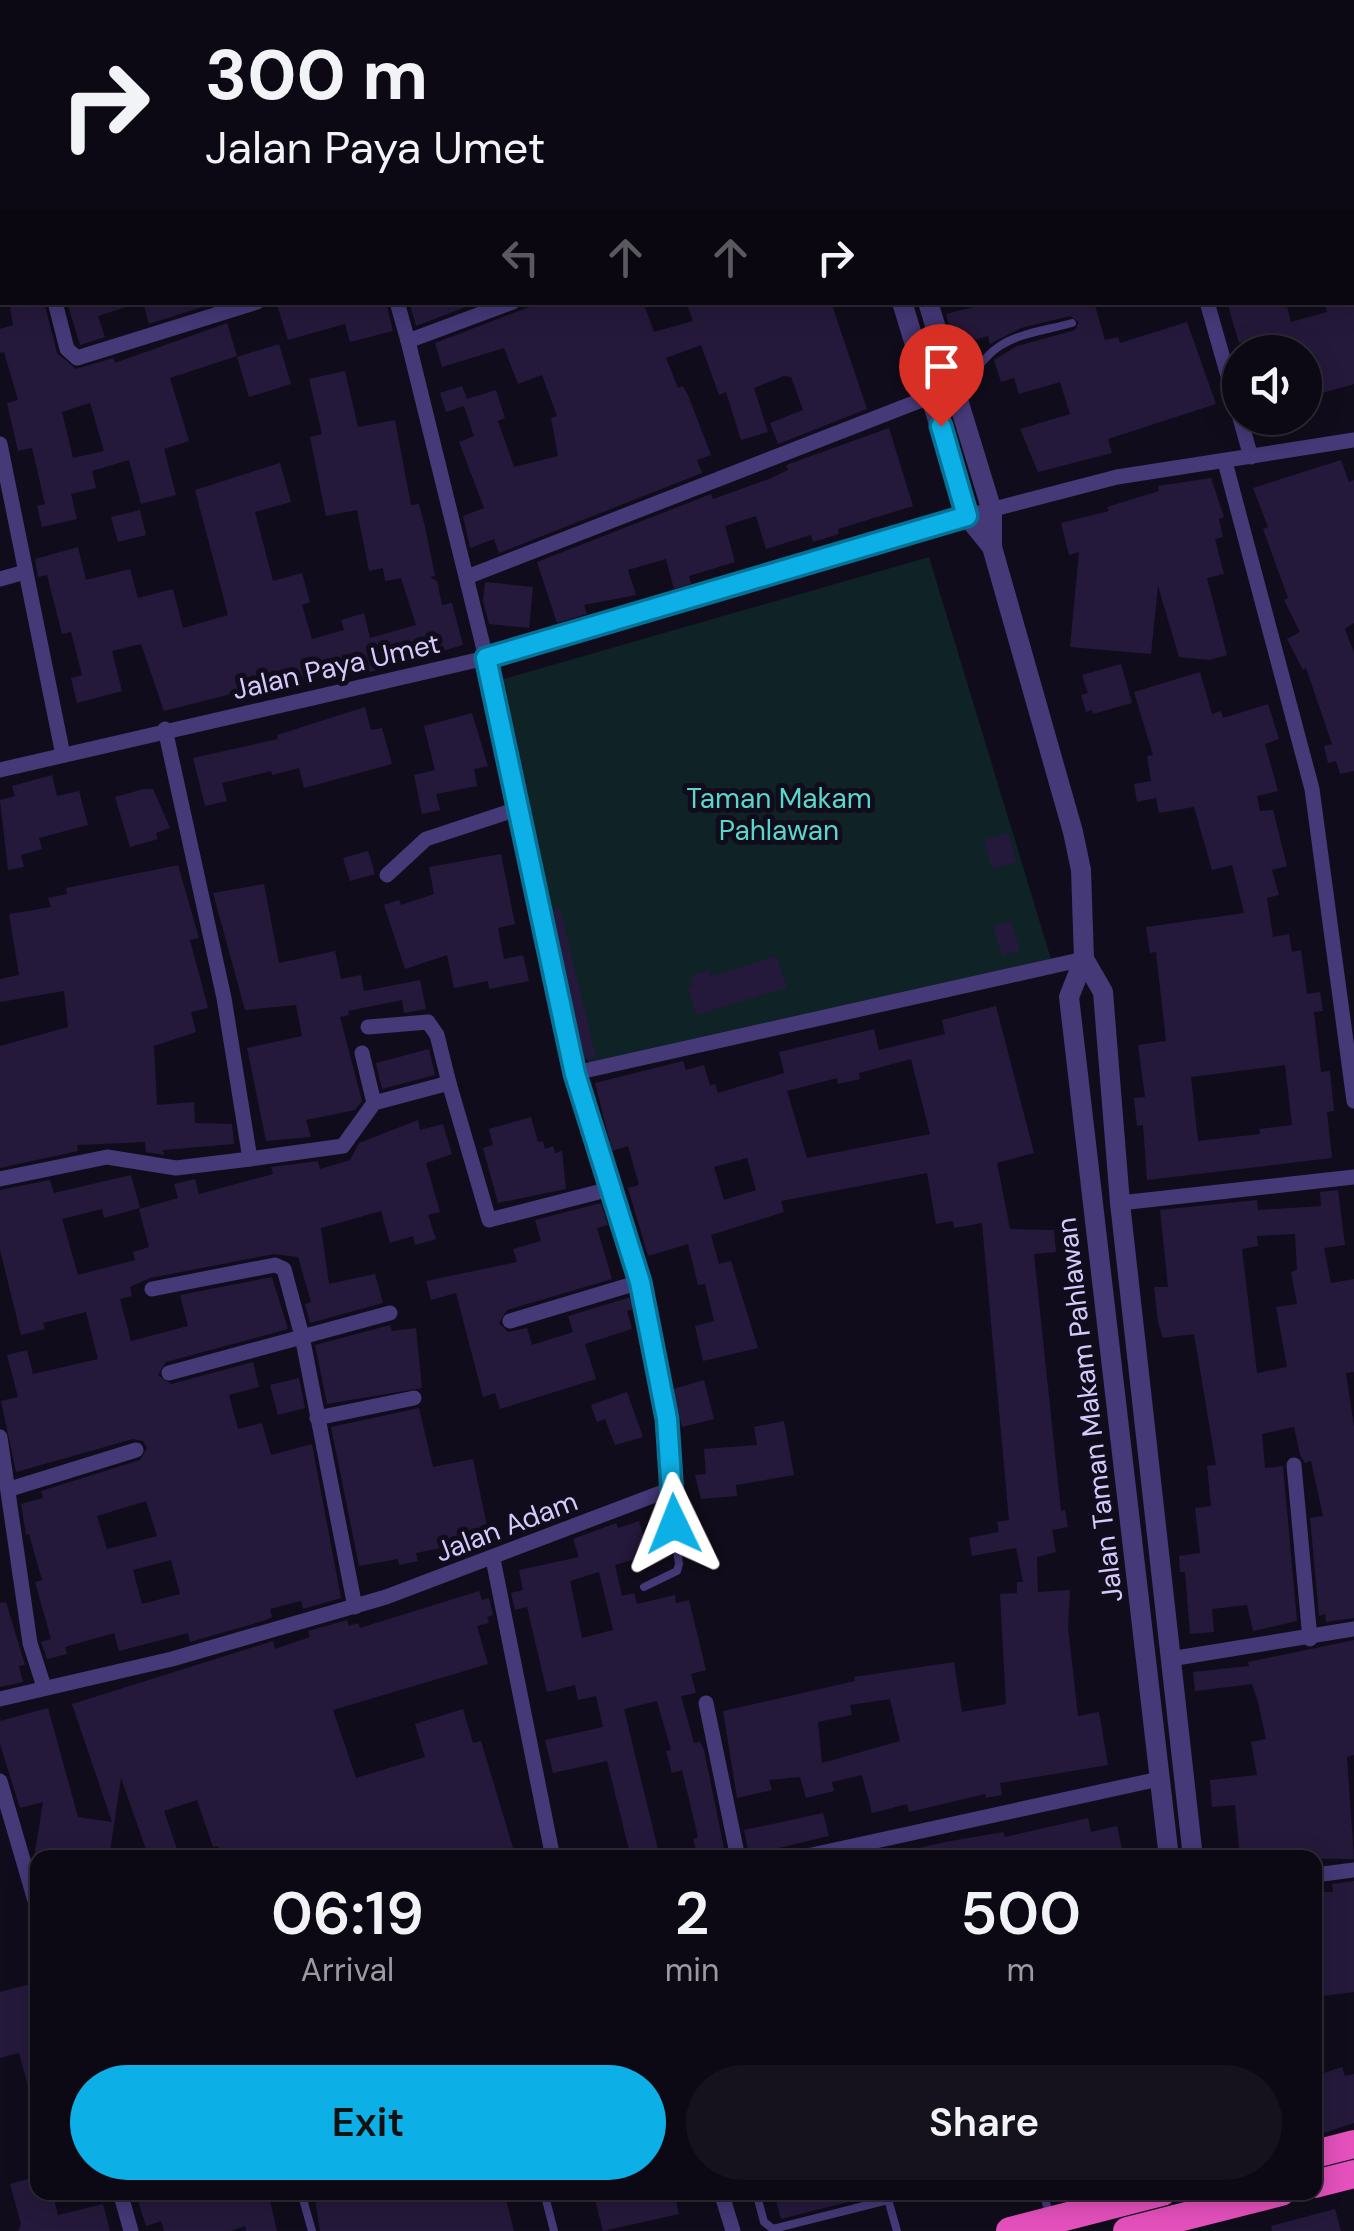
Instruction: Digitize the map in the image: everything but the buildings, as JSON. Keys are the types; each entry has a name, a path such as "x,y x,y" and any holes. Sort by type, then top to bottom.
{"highway":[{"path":"1322,2152 1354,2144"},
{"path":"1322,2182 1354,2174"},
{"path":"1010,2231 1046,2205 1095,2200"},
{"path":"1126,2231 1236,2200"}],"street":[{"path":"56,305 67,349 72,357 82,358 248,305"},
{"path":"398,305 486,658 575,1074 614,1188 640,1282 667,1419 672,1478 668,1485"},
{"path":"408,341 505,305"},
{"name":"Jalan Taman Makam Pahlawan","path":"903,305 967,516 992,546 1077,851 1084,959 1069,997 1168,1850"},
{"path":"929,305 992,511 992,546"},
{"path":"1208,305 1252,457"},
{"path":"912,333 936,327"},
{"path":"467,577 932,396"},
{"name":"Jalan Paya Umet","path":"0,770 164,729 486,658 967,516 1117,478 1354,440"},
{"path":"0,444 62,754"},
{"path":"1225,462 1312,789 1354,1102"},
{"path":"0,579 25,572"},
{"path":"164,729 224,998 250,1159"},
{"path":"386,875 426,839 517,809"},
{"path":"575,1074 1084,959"},
{"name":"Jalan Taman Makam Pahlawan","path":"1084,959 1103,992 1120,1204"},
{"path":"368,1027 428,1022 437,1035 489,1220 614,1188"},
{"path":"362,1053 374,1103"},
{"path":"0,1178 107,1157 176,1168 335,1149 349,1140 374,1103 449,1082"},
{"path":"1192,1850 1120,1204 1354,1177"},
{"path":"152,1289 211,1275 281,1266 287,1274 355,1607"},
{"path":"510,1321 640,1282"},
{"path":"169,1373 390,1313"},
{"path":"318,1418 414,1398"},
{"path":"0,1436 30,1644 44,1687"},
{"path":"10,1489 136,1450"},
{"path":"1294,1466 1310,1639"},
{"name":"Jalan Adam","path":"0,1699 172,1659 355,1607 493,1560 664,1492 668,1485"},
{"path":"493,1560 551,1850"},
{"path":"1170,1659 1354,1629"},
{"path":"706,1702 736,1850"},
{"path":"835,1850 1159,1779"},
{"path":"0,1782 30,1884"},
{"path":"1322,1874 1354,1870"},
{"path":"122,2200 131,2231"},
{"path":"723,2200 733,2231"}],"lane":[{"path":"953,381 974,374 992,350 1010,340 1072,323"},
{"path":"644,1587 677,1570 679,1564 668,1485"},
{"path":"303,2200 312,2231"},
{"path":"546,2200 554,2231"},
{"path":"758,2200 764,2222 773,2229 873,2200"},
{"path":"888,2200 897,2231"}],"green space":[{"name":"Taman Makam Pahlawan","path":"929,557 1051,959 591,1074 497,681"}],"route":[{"path":"674,1524 668,1485 672,1478 667,1419 640,1282 614,1188 575,1074 486,658 967,516 941,426"}]}
